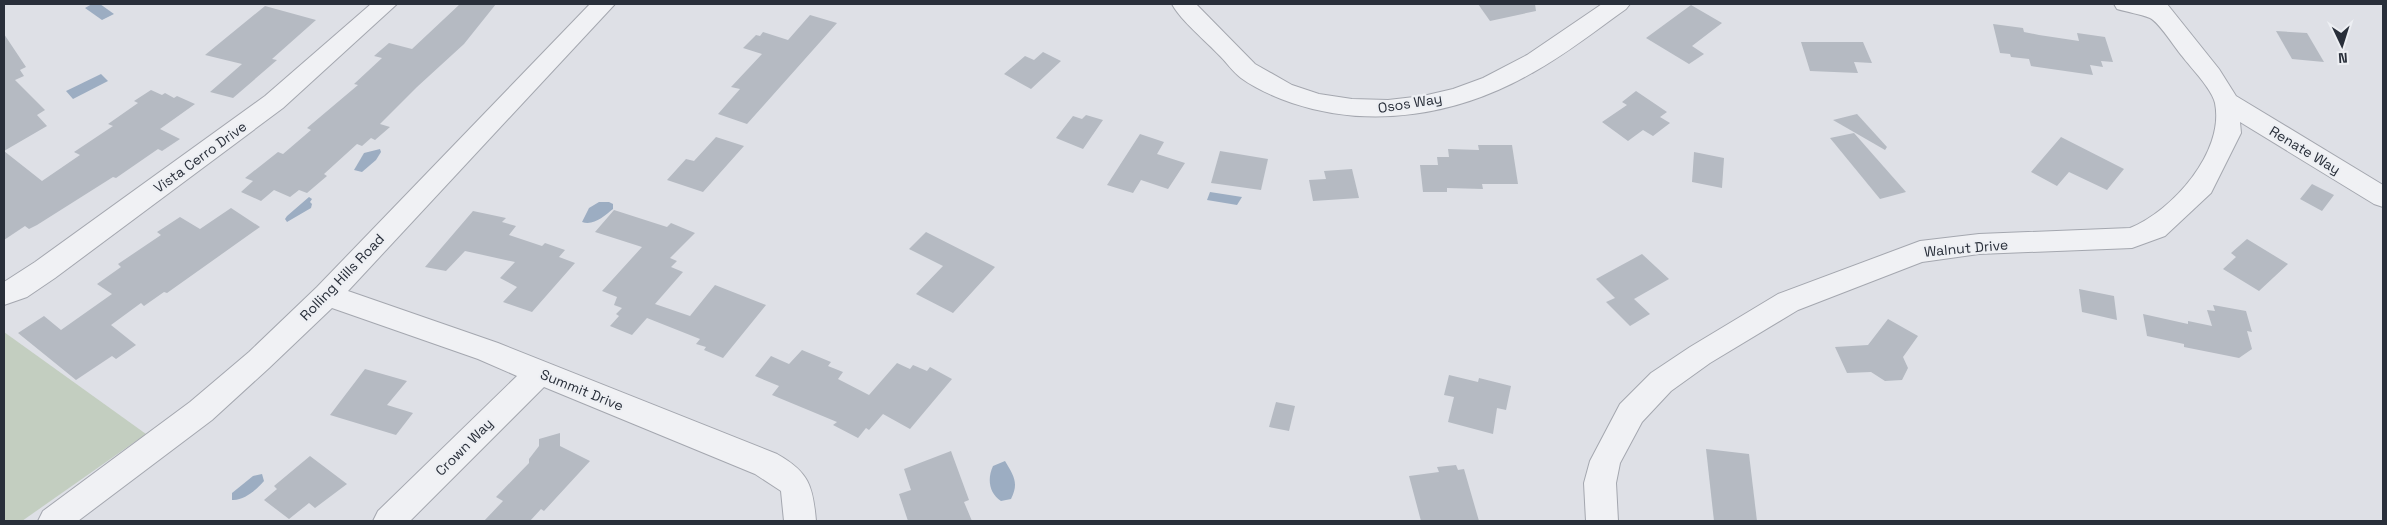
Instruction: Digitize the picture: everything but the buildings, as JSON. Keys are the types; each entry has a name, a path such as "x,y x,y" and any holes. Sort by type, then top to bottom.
{"street":[{"name":"Vista Cerro Drive","path":"4,294 17,289 45,270 274,102 385,4"},
{"name":"Rolling Hills Road","path":"54,521 201,411 259,360 327,294 603,4"},
{"name":"Osos Way","path":"1183,4 1250,73 1280,90 1310,102 1340,108 1367,109 1396,108 1428,103 1466,93 1500,80 1545,54 1618,4"},
{"path":"2124,4 2158,8"},
{"name":"Walnut Drive","path":"1602,521 1600,483 1605,461 1632,413 1661,382 1700,355 1788,302 1920,252 1980,244 2132,238 2155,229 2180,209 2202,186 2228,133 2227,102 2210,74 2158,8"},
{"name":"Renate Way","path":"2227,102 2383,197"},
{"name":"Summit Drive","path":"327,294 488,351 766,464 789,476 796,487 800,521"},
{"name":"Crown Way","path":"389,521 539,373"}],"green space":[{"path":"4,332 146,434 22,521 4,521"}],"water":[{"path":"92,4 100,4 114,14 102,20 85,8"},
{"path":"101,74 108,81 73,99 66,91"},
{"path":"380,149 381,152 376,160 362,172 354,170 364,153"},
{"path":"1210,192 1242,197 1237,205 1207,200"},
{"path":"309,197 312,199 310,202 312,204 311,208 287,222 285,219 287,216"},
{"path":"599,202 613,204 613,209 591,223 582,222 589,208"},
{"path":"1005,461 1013,475 1015,488 1011,499 1001,501 992,490 990,476 993,466"},
{"path":"262,474 264,481 254,491 241,499 232,500 232,493 253,476"}]}
